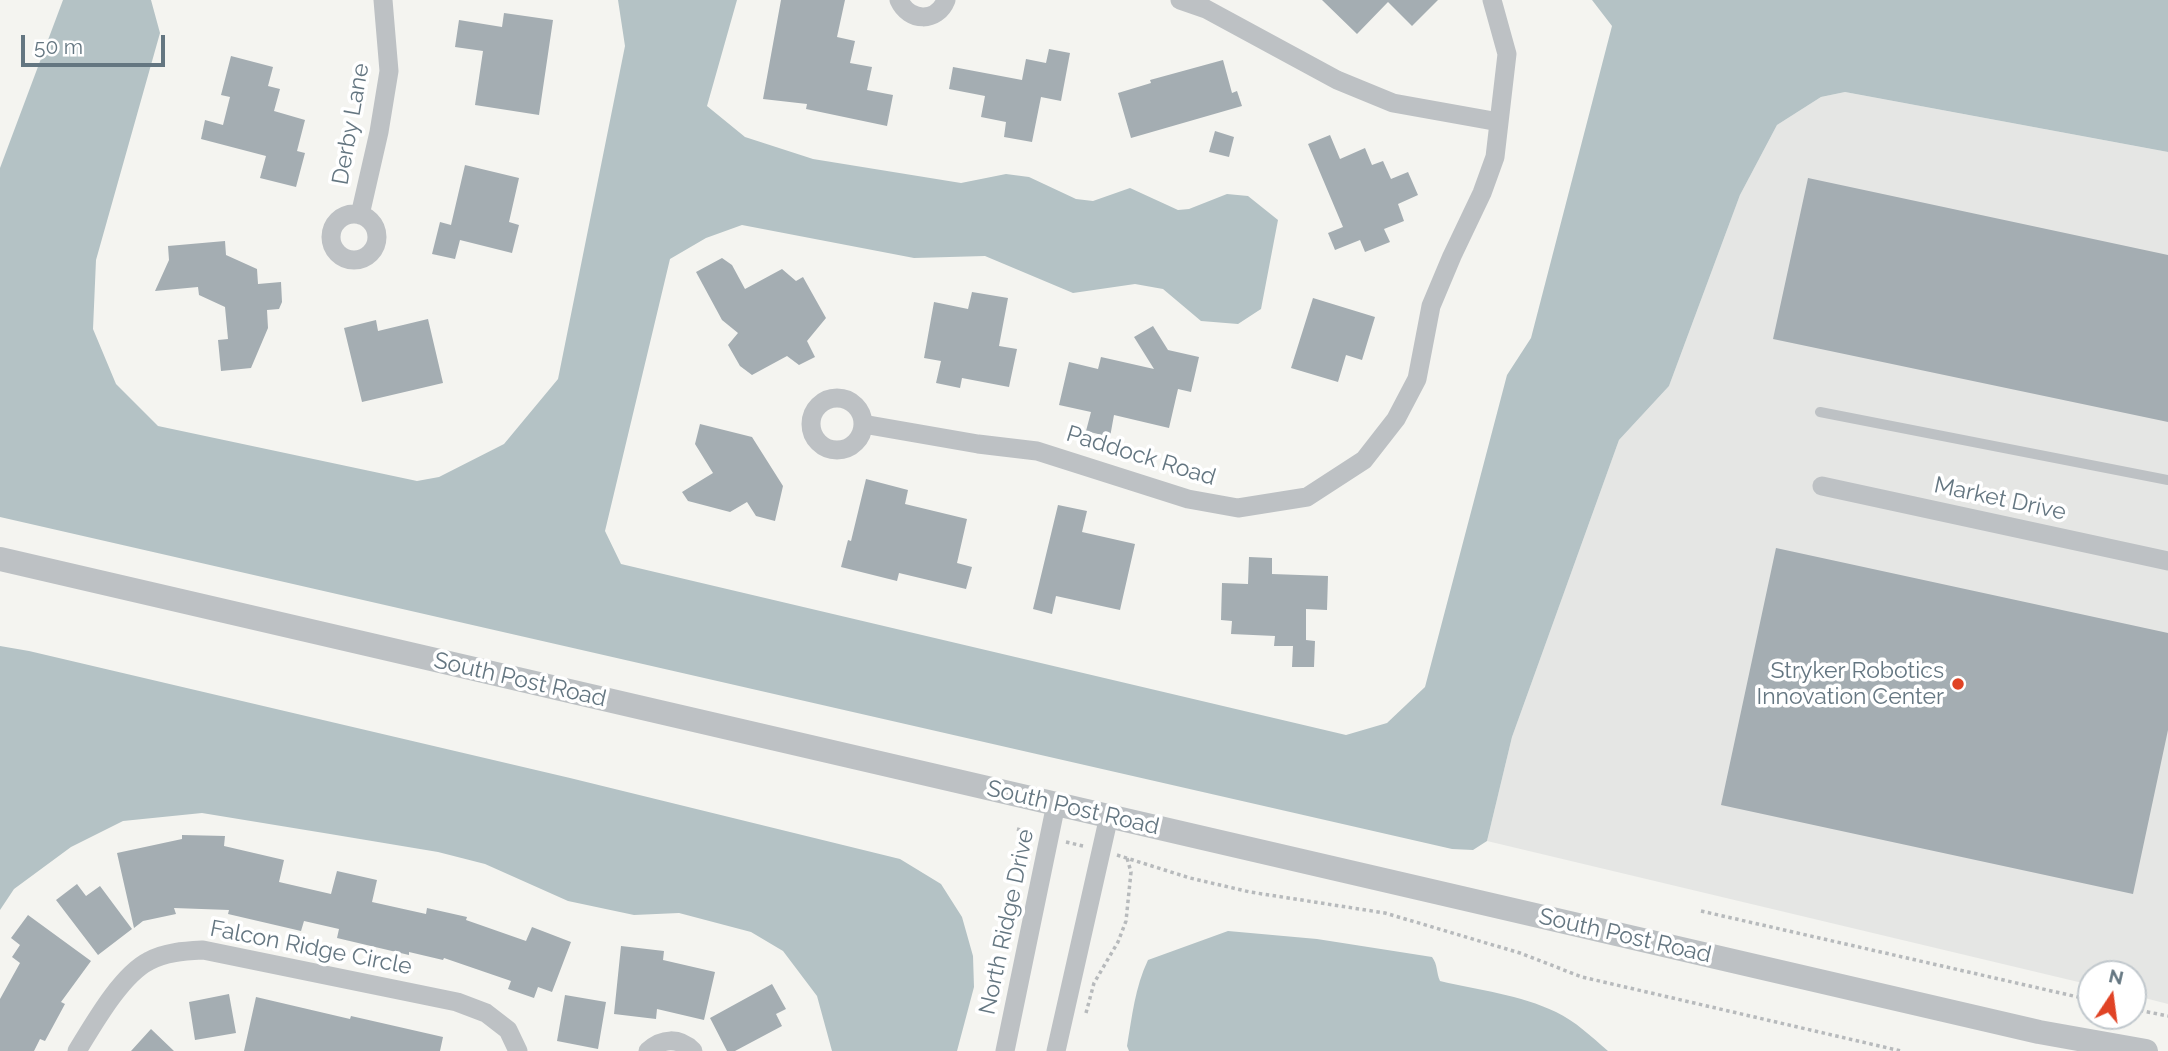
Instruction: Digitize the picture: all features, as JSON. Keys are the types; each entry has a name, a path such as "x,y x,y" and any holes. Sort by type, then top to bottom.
{"street":[{"name":"Derby Lane","path":"360,215 379,132 389,71 383,0"},
{"path":"899,0 905,10 922,18 940,11 946,0"},
{"path":"1180,0 1206,9 1337,80 1393,103 1499,122"},
{"name":"Paddock Road","path":"863,424 978,444 1037,451 1188,499 1238,509 1307,497 1364,460 1396,419 1417,379 1431,306 1495,157 1507,54 1492,0"},
{"name":"Market Drive","path":"1822,486 2168,561"},
{"name":"South Post Road","path":"0,559 2039,1032 2146,1051"},
{"name":"North Ridge Drive","path":"1005,1051 1056,804"},
{"path":"1056,1051 1110,817"},
{"name":"Falcon Ridge Circle","path":"77,1051 105,1006 147,961 173,952 203,950 457,1002 486,1013 508,1030 518,1051"},
{"path":"648,1051 662,1041 671,1040 680,1042 693,1051"}],"lane":[{"path":"1820,412 2168,480"}],"path":[{"path":"1017,830 1250,892 1385,913 1520,953 1582,977 1902,1051"},
{"path":"1085,1016 1094,983 1118,942 1126,921 1131,872 1127,858"},
{"path":"1701,911 2077,997"},
{"path":"2147,1012 2168,1016"}],"shaded area":[{"path":"63,0 151,0 160,33 96,260 93,329 116,384 158,426 417,481 439,477 504,444 558,379 625,46 618,0 737,0 707,106 745,137 813,159 961,183 1006,174 1029,177 1076,199 1093,201 1130,188 1178,210 1189,209 1227,194 1248,196 1278,220 1261,309 1238,324 1201,321 1163,289 1135,284 1073,293 985,256 914,258 742,225 706,238 670,259 605,531 621,564 1346,735 1387,723 1425,687 1507,375 1531,338 1612,26 1592,0 2168,0 2168,152 1845,92 1821,97 1777,125 1740,195 1669,386 1619,440 1512,737 1487,841 1473,850 1452,849 0,517 0,168"},
{"path":"1845,92 2168,152 2168,1004 2147,999 2147,960 2077,960 2077,982 1487,841 1512,737 1619,440 1669,386 1740,195 1777,125 1821,97"},
{"path":"0,646 570,778 900,859 941,884 962,917 973,956 974,987 957,1051 832,1051 817,996 783,951 751,932 679,913 634,915 568,901 485,864 438,852 202,813 123,821 71,847 14,889 0,910"},
{"path":"1228,931 1317,939 1432,957 1440,981 1543,1006 1570,1020 1608,1051 1129,1051 1127,1046 1134,1002 1148,960"}],"building":[{"path":"781,0 845,0 837,37 855,41 850,63 872,67 867,90 893,95 887,126 806,109 807,104 763,99"},
{"path":"1322,0 1438,0 1412,26 1388,2 1357,34"},
{"path":"504,13 553,20 539,115 475,105 483,51 455,47 459,20 502,27"},
{"path":"1049,49 1070,53 1061,101 1041,97 1032,142 1004,137 1006,122 981,117 985,96 949,89 953,67 1022,80 1026,59 1046,63"},
{"path":"231,56 273,67 268,86 280,89 274,111 305,120 297,151 305,153 296,187 260,178 266,156 201,139 205,120 223,125 230,97 221,95"},
{"path":"1223,60 1232,93 1237,91 1242,106 1131,138 1118,93 1151,83 1150,80"},
{"path":"1215,131 1234,137 1229,157 1209,152"},
{"path":"1330,135 1340,159 1365,148 1372,165 1383,161 1391,179 1408,172 1418,195 1398,204 1404,221 1384,229 1390,242 1365,252 1360,240 1335,250 1328,233 1343,227 1308,144"},
{"path":"465,165 519,178 509,222 519,225 512,253 460,240 455,259 432,254 440,222 451,225"},
{"path":"1808,178 2168,255 2168,422 1773,339"},
{"path":"225,241 226,255 257,269 258,284 281,282 282,302 279,309 267,310 268,328 251,368 221,371 218,340 228,339 225,307 199,295 198,287 155,291 169,260 168,246"},
{"path":"722,258 732,265 745,289 782,269 796,281 803,277 826,318 807,341 815,357 799,365 787,356 752,375 740,366 728,345 738,333 722,320 696,272"},
{"path":"972,292 1008,298 999,346 1017,349 1009,387 962,378 960,388 936,383 941,361 924,358 934,302 968,309"},
{"path":"1313,298 1375,317 1362,360 1346,355 1338,382 1291,368"},
{"path":"428,319 443,383 362,402 344,328 376,320 378,331"},
{"path":"1153,326 1168,350 1199,357 1191,392 1178,389 1169,428 1114,415 1110,437 1086,431 1091,412 1059,405 1069,362 1098,369 1101,357 1154,369 1134,337"},
{"path":"700,424 752,437 783,486 775,521 756,516 747,502 730,512 688,501 682,492 713,473 695,444"},
{"path":"866,479 908,490 905,504 967,519 957,563 972,567 966,589 899,573 897,581 841,567 848,540 851,541"},
{"path":"1058,505 1087,511 1082,532 1135,544 1120,610 1056,596 1052,614 1033,609"},
{"name":"Stryker Robotics Innovation Center","path":"1776,548 2168,633 2168,730 2133,894 1721,805"},
{"path":"1249,557 1272,558 1272,574 1328,576 1327,610 1306,609 1306,640 1315,641 1314,667 1292,667 1293,646 1274,646 1275,636 1231,634 1232,621 1221,620 1222,583 1248,584"},
{"path":"182,835 225,836 224,846 284,860 279,882 331,894 337,871 377,880 372,902 426,914 427,908 467,917 466,920 526,941 532,927 571,942 552,992 538,987 534,998 508,989 511,981 444,958 443,960 409,952 409,955 337,938 339,929 304,921 301,931 228,914 229,910 174,908 176,914 143,921 134,928 117,853 182,839"},
{"path":"77,884 86,896 100,886 132,929 98,955 56,900"},
{"path":"28,915 91,961 61,1002 65,1004 45,1041 40,1039 34,1051 0,1051 0,999 20,963 12,957 20,945 11,938"},
{"path":"621,946 664,951 663,960 715,972 704,1020 657,1009 656,1019 614,1014"},
{"path":"772,984 786,1009 776,1014 782,1026 735,1051 727,1051 710,1018"},
{"path":"229,994 236,1033 195,1040 189,1002"},
{"path":"565,995 606,1002 598,1049 557,1041"},
{"path":"256,997 443,1037 440,1051 244,1051"},
{"path":"151,1029 174,1051 131,1051"}],"place":[{"name":"Stryker Robotics Innovation Center","path":"1958,684"}]}
